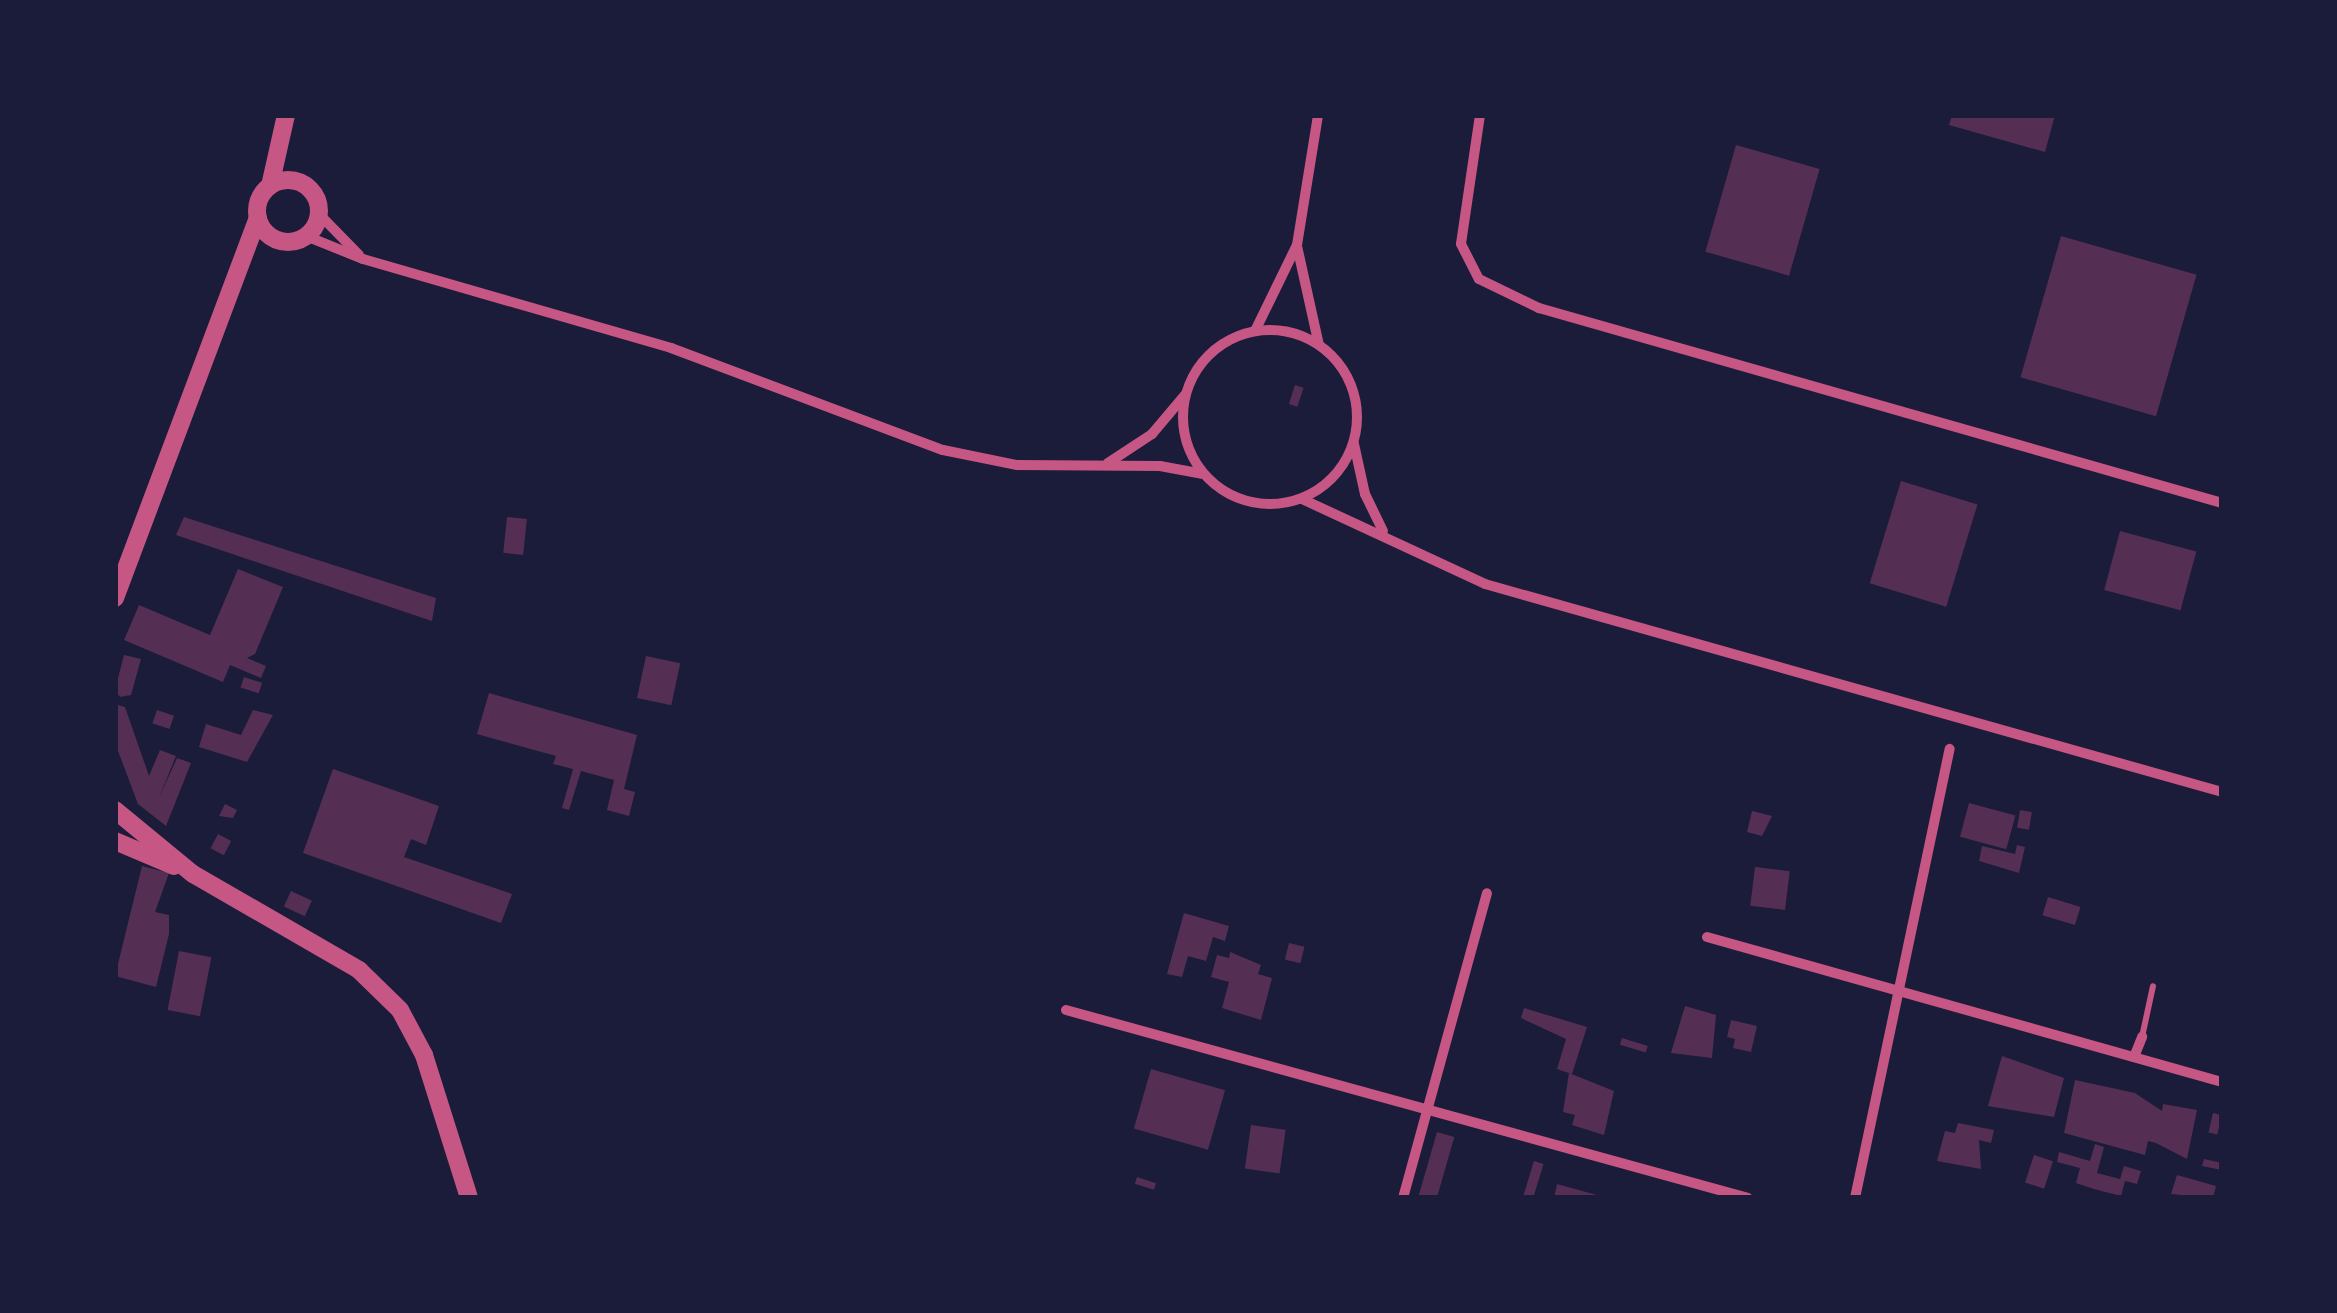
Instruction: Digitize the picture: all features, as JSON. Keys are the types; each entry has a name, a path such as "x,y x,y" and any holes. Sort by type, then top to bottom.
{"street":[{"path":"1255,331 1297,245 1318,115"},
{"path":"1480,115 1461,244 1479,279 1539,308 2222,503"},
{"path":"284,121 293,180 315,196 319,214 363,259"},
{"path":"115,598 243,265 258,218 259,200 270,186 284,121"},
{"path":"270,186 293,180"},
{"path":"306,236 319,214"},
{"path":"258,218 276,239"},
{"path":"243,265 276,239 306,236 363,259 671,348 943,450 1016,465 1108,463 1203,474 1248,502 1302,499 1384,532 1424,559 1485,584 2222,792"},
{"path":"1297,245 1319,345"},
{"path":"1108,463 1152,434 1185,395 1210,353 1255,331 1277,330 1319,345 1341,368 1355,398 1354,441 1365,494 1384,532"},
{"path":"1185,395 1189,450 1203,474"},
{"path":"1302,499 1334,476 1354,441"},
{"path":"1855,1198 1950,749"},
{"path":"115,810 193,874"},
{"path":"115,842 193,874 358,970 400,1010 424,1055 469,1198"},
{"path":"1403,1198 1487,893"},
{"path":"1707,938 1898,988 2222,1082"},
{"path":"1066,1010 1428,1105 1748,1198"},
{"path":"2134,1056 2142,1037"}],"lane":[{"path":"2142,1037 2153,986"}],"building":[{"path":"1952,115 2055,115 2045,152 1949,125"},
{"path":"1736,145 1820,169 1789,276 1705,252"},
{"path":"2061,236 2197,275 2156,416 2020,377"},
{"path":"1295,385 1304,388 1297,407 1289,404"},
{"path":"1901,481 1978,504 1946,607 1870,583"},
{"path":"184,517 436,598 432,621 176,535"},
{"path":"507,517 527,519 523,555 503,553"},
{"path":"2120,531 2196,551 2181,610 2104,590"},
{"path":"238,569 283,587 255,654 247,658 266,666 261,678 230,665 223,682 124,640 139,605 210,635"},
{"path":"124,655 141,659 131,695 120,697 115,690"},
{"path":"646,656 680,663 671,705 637,698"},
{"path":"244,677 262,683 259,693 241,687"},
{"path":"489,693 637,735 624,789 635,792 629,816 607,810 614,780 581,771 569,810 562,808 573,769 553,764 556,756 477,734"},
{"path":"115,704 125,707 149,776 160,750 176,756 159,798 177,758 191,763 166,826 138,804 115,743"},
{"path":"157,710 174,716 169,729 152,723"},
{"path":"253,710 273,715 247,762 199,747 206,724 241,735"},
{"path":"333,769 439,806 426,845 411,839 404,857 512,894 501,923 303,853"},
{"path":"1969,803 2015,815 2006,849 1960,837"},
{"path":"225,804 237,810 233,818 219,816"},
{"path":"2020,810 2032,812 2029,830 2017,828"},
{"path":"1752,811 1772,816 1762,836 1747,832"},
{"path":"218,834 231,841 224,855 210,848"},
{"path":"2017,845 2025,847 2019,873 1979,861 1982,846 2015,854"},
{"path":"142,866 169,873 155,912 169,915 169,934 156,987 115,976"},
{"path":"1755,867 1790,871 1785,910 1750,906"},
{"path":"291,891 312,901 305,916 284,906"},
{"path":"2048,897 2081,907 2075,925 2042,915"},
{"path":"1184,913 1229,926 1225,941 1213,937 1206,961 1188,956 1182,977 1167,974"},
{"path":"1289,943 1305,947 1300,963 1285,959"},
{"path":"179,951 211,957 200,1016 168,1010"},
{"path":"1230,952 1261,965 1258,974 1272,978 1261,1020 1222,1008 1229,982 1211,977 1217,955 1229,958"},
{"path":"1685,1006 1716,1015 1712,1058 1671,1053"},
{"path":"1524,1008 1587,1027 1572,1074 1557,1069 1566,1039 1521,1018"},
{"path":"1731,1020 1757,1026 1751,1052 1733,1048 1735,1039 1727,1037"},
{"path":"1622,1038 1648,1046 1646,1053 1620,1045"},
{"path":"2002,1056 2064,1078 2054,1117 1988,1106"},
{"path":"1151,1069 1225,1090 1208,1150 1134,1129"},
{"path":"1569,1073 1614,1091 1604,1135 1572,1125 1575,1115 1563,1112"},
{"path":"2075,1080 2135,1093 2162,1111 2163,1104 2197,1110 2187,1159 2148,1141 2145,1155 2064,1133"},
{"path":"2213,1113 2222,1115 2217,1135 2209,1132"},
{"path":"1958,1123 1994,1130 1991,1143 1979,1140 1981,1169 1937,1161 1945,1131 1955,1133"},
{"path":"1251,1125 1286,1130 1280,1173 1245,1169"},
{"path":"1437,1132 1454,1137 1437,1198 1418,1198"},
{"path":"2095,1144 2104,1147 2097,1173 2120,1179 2124,1166 2141,1171 2137,1184 2125,1181 2121,1196 2076,1183 2080,1168 2057,1162 2059,1152 2090,1161"},
{"path":"2034,1155 2053,1161 2044,1189 2025,1183"},
{"path":"2204,1159 2222,1163 2222,1170 2202,1166"},
{"path":"1534,1161 1544,1164 1533,1198 1523,1198"},
{"path":"2177,1175 2216,1186 2213,1198 2171,1194"},
{"path":"1137,1177 1156,1183 1154,1190 1135,1184"},
{"path":"1557,1184 1604,1197 1604,1198 1554,1198"}]}
